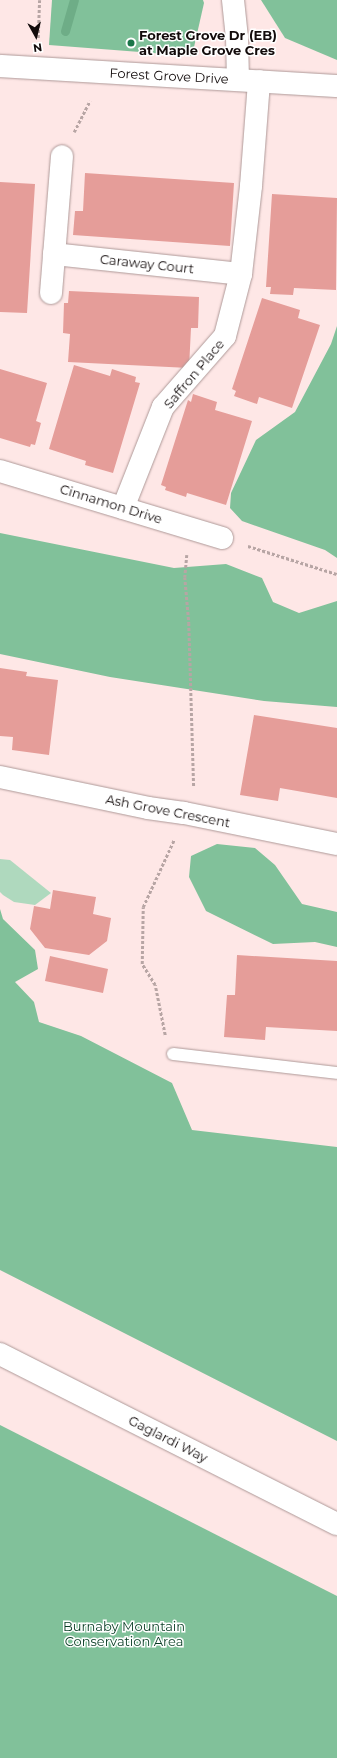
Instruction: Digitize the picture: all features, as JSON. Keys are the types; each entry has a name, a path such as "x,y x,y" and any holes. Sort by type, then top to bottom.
{"street":[{"name":"Saffron Place","path":"123,508 164,407 225,336 241,274 250,186 248,81 237,37 233,0"},
{"name":"Forest Grove Drive","path":"0,66 337,86"},
{"path":"51,293 62,156"},
{"name":"Caraway Court","path":"54,254 241,274"},
{"name":"Cinnamon Drive","path":"0,470 222,538"},
{"name":"Ash Grove Crescent","path":"0,777 148,808 184,813 337,844"},
{"name":"Gaglardi Way","path":"0,1354 337,1524"}],"lane":[{"path":"173,1054 337,1073"}],"path":[{"path":"38,38 39,0"},
{"path":"62,156 90,101"},
{"path":"184,527 188,549 185,577 189,623 194,792"},
{"path":"222,538 337,574"},
{"path":"173,1054 165,1034 155,986 142,964 142,950 143,907 177,835"}],"green space":[{"path":"52,0 203,0 204,3 192,56 49,45"},
{"path":"261,0 337,0 337,60 285,38"},
{"path":"337,326 337,558 325,550 242,521 230,508 231,493 256,440 295,412 331,344"},
{"path":"0,533 174,568 226,564 262,578 273,602 299,613 337,601 337,707 264,701 110,677 0,654"},
{"path":"217,844 255,848 275,865 302,904 337,912 337,947 315,942 273,944 206,911 189,877 191,856"},
{"path":"0,859 10,860 51,893 35,905 14,902 3,895 0,892"},
{"path":"0,909 3,919 35,950 38,969 15,982 34,1002 39,1022 81,1036 172,1083 192,1130 337,1147 337,1441 0,1270"},
{"name":"Burnaby Mountain Conservation Area","path":"0,1425 337,1596 337,1758 0,1758"}],"building":[{"path":"85,173 234,183 230,246 73,235 75,211 83,211"},
{"path":"0,182 35,184 27,313 0,312"},
{"path":"272,194 337,198 336,290 294,288 293,295 270,294 271,287 266,287"},
{"path":"69,291 199,297 198,328 191,328 189,368 68,362 70,334 63,333 64,303 68,303"},
{"path":"262,298 300,310 298,318 320,325 292,408 259,397 257,404 234,396 236,391 232,389"},
{"path":"74,365 110,376 112,369 136,377 135,382 140,383 113,473 85,465 86,461 49,449"},
{"path":"0,369 47,383 36,421 41,423 35,445 31,444 30,447 0,438"},
{"path":"193,394 217,402 215,410 252,421 226,505 187,493 186,497 165,490 166,487 161,485 188,400 191,402"},
{"path":"0,668 27,672 26,676 58,680 49,755 12,750 13,737 0,736"},
{"path":"254,715 337,728 337,798 280,788 278,801 240,795"},
{"path":"53,890 96,897 93,914 111,918 107,941 89,955 45,948 30,929 34,906 50,909"},
{"path":"237,955 337,961 337,1031 266,1027 265,1040 224,1037 227,995 235,995"},
{"path":"50,956 108,969 103,993 45,981"}],"waterway":[{"path":"65,31 74,0"}],"place":[{"name":"Forest Grove Dr (EB) at Maple Grove Cres","path":"131,43"}]}
